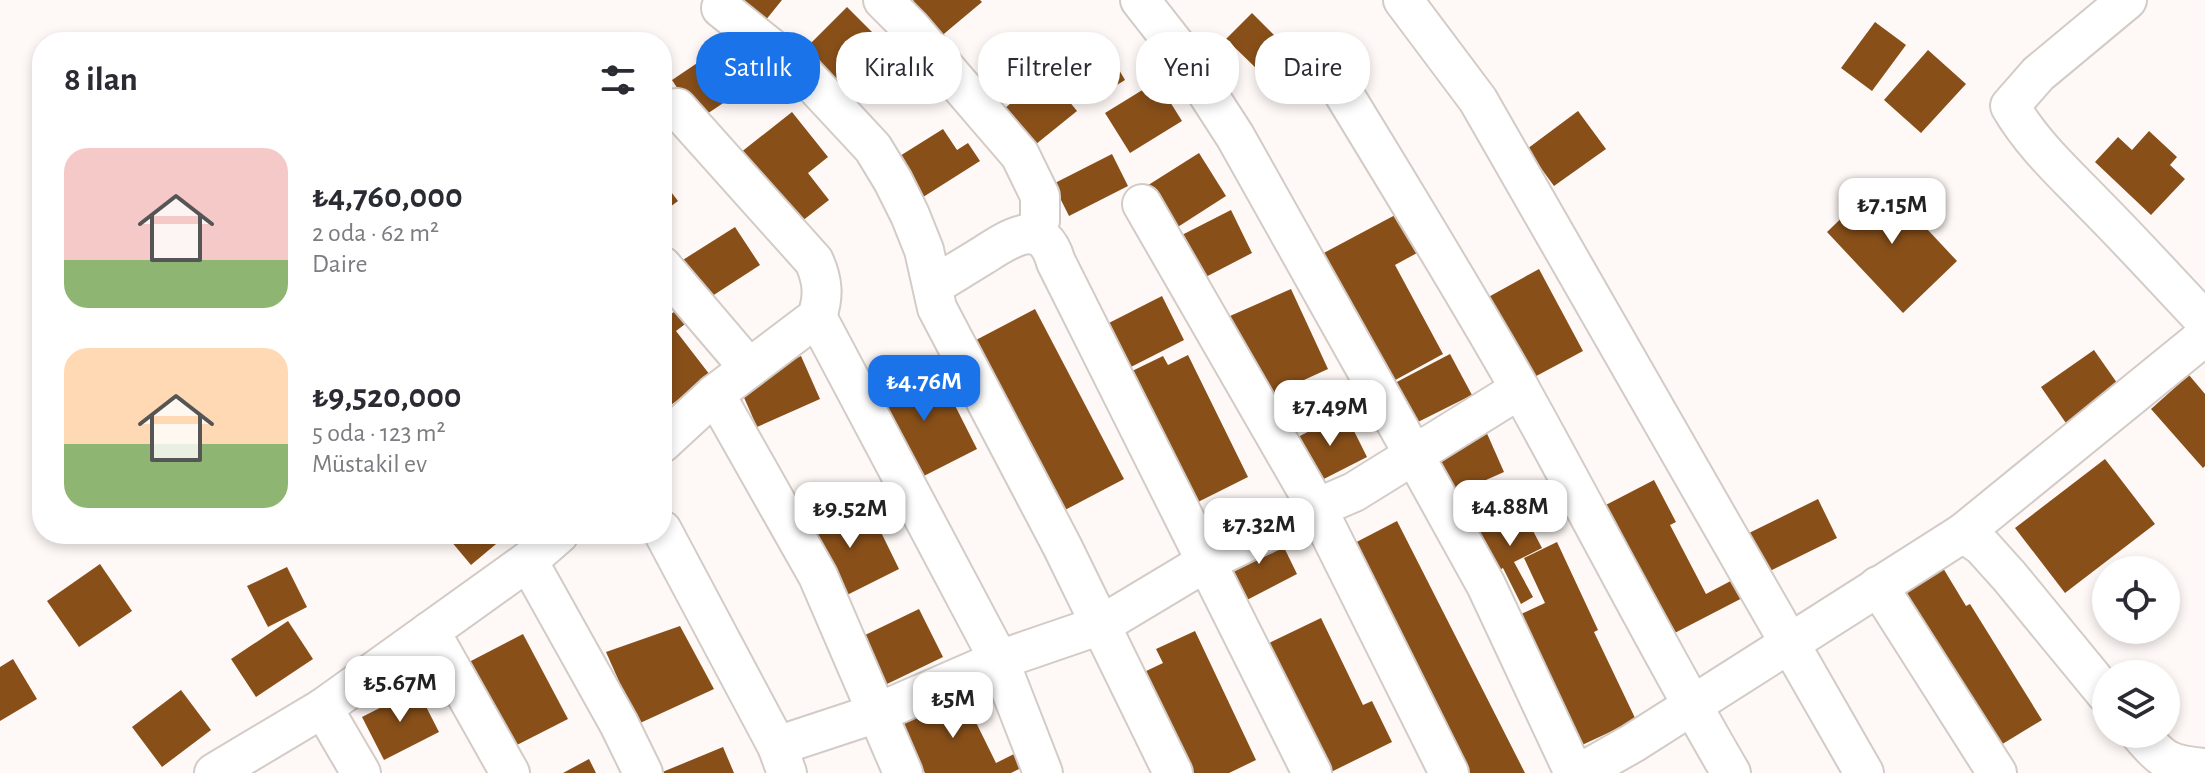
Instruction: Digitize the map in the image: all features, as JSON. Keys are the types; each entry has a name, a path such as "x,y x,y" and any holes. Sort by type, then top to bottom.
{"street":[{"path":"883,0 1020,155 1040,196 1040,221 1035,235"},
{"path":"1140,0 1180,51 1235,136 1486,585 1574,773"},
{"path":"1403,0 1478,100 1864,773"},
{"path":"2127,0 2038,74 2010,106 2019,122 2058,169 2205,321"},
{"path":"721,8 806,76 873,148 893,181 924,250 937,308 1062,546 1173,773"},
{"path":"1350,104 1520,389 1731,773"},
{"path":"672,434 715,394 817,317 822,303 820,275 814,261 677,108"},
{"path":"1142,204 1317,508 1449,773"},
{"path":"933,286 1015,236 1035,235 1046,241 1312,773"},
{"path":"672,278 749,368"},
{"path":"817,317 999,660 1043,773"},
{"path":"1580,773 1633,743 1963,533 2205,336"},
{"path":"669,544 782,759 877,713 999,660 1101,625 1206,562 1354,492 1520,389"},
{"path":"715,394 818,576 903,773"},
{"path":"1963,533 1982,546 2000,566 2092,677"},
{"path":"214,773 323,708 548,544"},
{"path":"528,561 643,773"},
{"path":"1878,586 1997,773"},
{"path":"430,631 510,773"},
{"path":"323,708 361,773"},
{"path":"2152,748 2160,757 2185,766 2205,768"}],"building":[{"path":"739,0 782,0 765,21"},
{"path":"914,0 982,2 946,32 934,32 910,3"},
{"path":"847,7 872,32 836,32 836,84 820,68 820,34"},
{"path":"1252,13 1271,32 1255,32 1255,67 1239,52 1239,32 1233,32"},
{"path":"1875,22 1906,45 1872,91 1841,68"},
{"path":"1928,50 1966,84 1921,133 1884,100"},
{"path":"696,64 696,104 722,104 698,120 672,80"},
{"path":"1136,94 1136,104 1171,104 1182,121 1130,153 1105,113"},
{"path":"1010,104 1071,104 1077,111 1030,149 1000,112"},
{"path":"1578,111 1606,149 1554,186 1527,149"},
{"path":"792,112 828,157 808,173 829,200 797,225 740,153"},
{"path":"943,129 957,150 968,143 980,161 920,199 895,159"},
{"path":"2149,131 2177,157 2170,165 2185,179 2151,215 2095,162 2118,137 2132,150"},
{"path":"1199,153 1226,196 1170,232 1142,189"},
{"path":"1112,154 1128,186 1069,216 1053,184"},
{"path":"1881,180 1957,261 1903,313 1827,232"},
{"path":"1231,210 1252,253 1198,281 1176,238"},
{"path":"1397,214 1417,253 1395,265 1443,354 1388,384 1320,255"},
{"path":"735,227 760,265 703,302 678,263"},
{"path":"1539,269 1583,351 1527,381 1483,300"},
{"path":"1291,289 1328,369 1267,397 1230,316"},
{"path":"1162,296 1184,340 1125,370 1103,326"},
{"path":"683,305 693,318 676,331 710,375 672,404 672,313"},
{"path":"1035,309 1124,479 1065,510 976,340"},
{"path":"2094,350 2122,390 2068,426 2041,387"},
{"path":"1450,354 1472,395 1412,425 1391,385"},
{"path":"1188,355 1248,477 1194,504 1128,373 1163,356 1168,365"},
{"path":"801,356 820,399 757,427 738,384"},
{"path":"935,366 977,449 914,481 871,398"},
{"path":"2189,375 2205,394 2203,468 2151,409"},
{"path":"1345,413 1367,457 1314,484 1292,440"},
{"path":"1485,429 1504,472 1452,495 1433,452"},
{"path":"2105,459 2155,524 2113,556 2092,556 2092,572 2065,593 2015,528"},
{"path":"1654,480 1676,522 1670,525 1706,594 1742,575 1752,593 1667,637 1600,508"},
{"path":"1818,499 1837,538 1764,574 1745,535"},
{"path":"830,500 849,538 877,524 899,569 843,597 802,514"},
{"path":"1521,508 1542,548 1514,562 1533,597 1521,604 1503,568 1496,572 1475,532"},
{"path":"1397,521 1525,773 1459,773 1345,548"},
{"path":"1276,531 1297,574 1243,602 1221,559"},
{"path":"1557,542 1598,630 1594,632 1636,720 1582,745 1521,614 1545,603 1524,558"},
{"path":"453,544 496,544 471,565"},
{"path":"1940,563 1966,606 1970,604 2042,720 1991,751 1893,592"},
{"path":"100,564 132,611 79,647 47,601"},
{"path":"287,567 307,607 268,627 247,586"},
{"path":"919,609 943,657 885,685 861,637"},
{"path":"1321,618 1363,705 1372,701 1392,742 1329,773 1263,646"},
{"path":"288,621 313,659 256,697 231,659"},
{"path":"680,626 714,689 638,724 606,652"},
{"path":"1195,631 1256,760 1229,773 1189,773 1142,673 1163,663 1156,649"},
{"path":"523,634 568,719 513,747 469,662"},
{"path":"13,659 37,699 0,721 0,667"},
{"path":"417,689 439,732 384,760 362,717"},
{"path":"181,690 211,730 162,767 132,727"},
{"path":"960,690 996,763 1018,752 1025,766 1011,773 925,773 899,720"},
{"path":"723,747 734,773 660,773"},
{"path":"589,759 596,773 563,773"}]}
